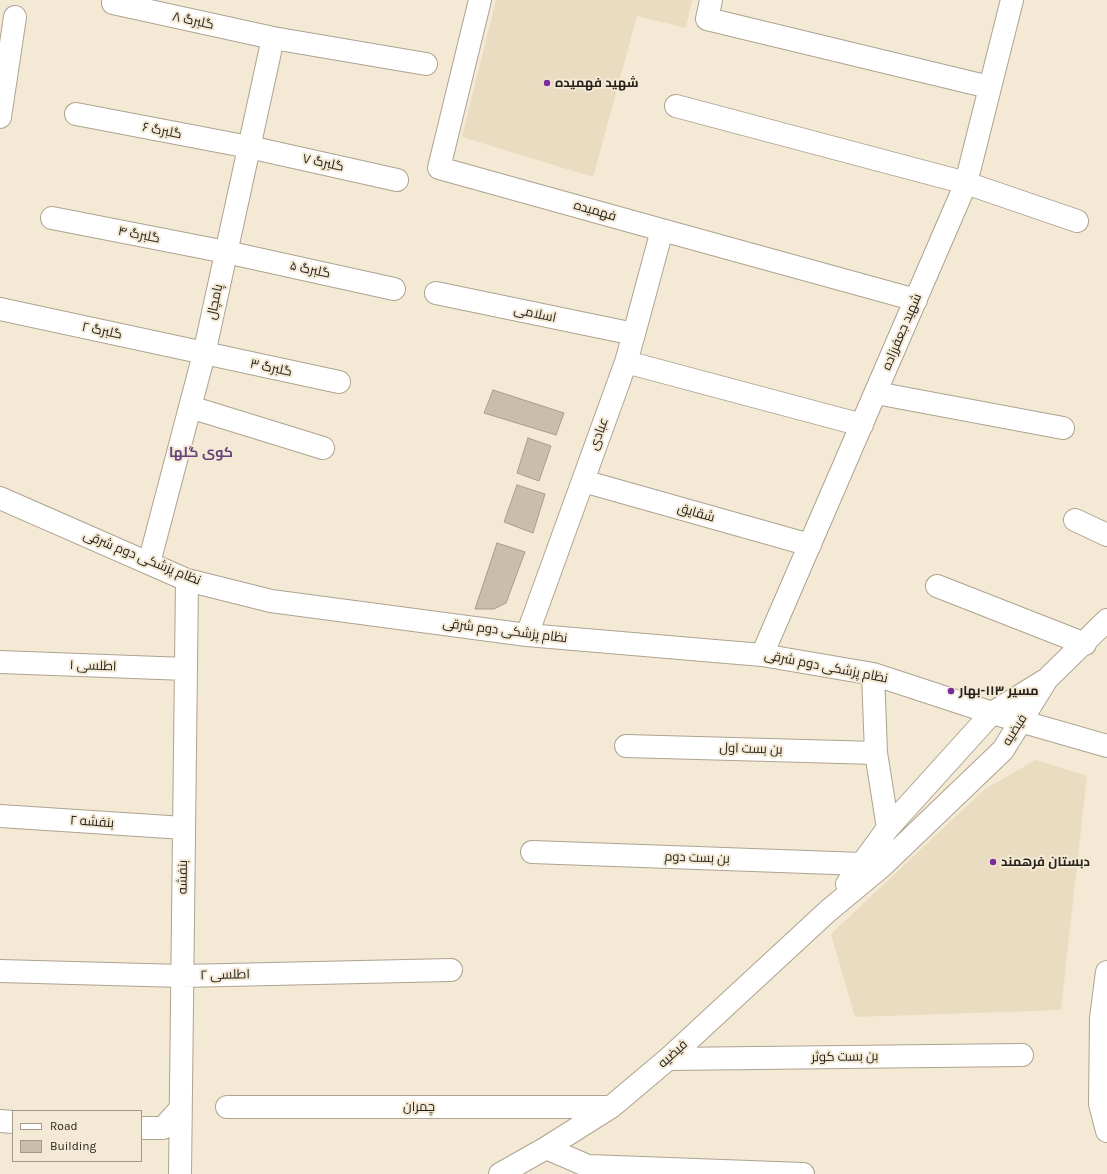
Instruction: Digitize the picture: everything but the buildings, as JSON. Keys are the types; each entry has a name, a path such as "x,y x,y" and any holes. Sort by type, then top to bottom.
{"street":[{"name":"فهمیده","path":"480,0 439,168 916,300"},
{"name":"شهید جعفرزاده","path":"762,655 966,183 1012,0"},
{"name":"گلبرگ ۸","path":"113,3 273,38 426,64"},
{"path":"709,9 989,87"},
{"path":"0,117 15,17"},
{"name":"پامچال","path":"149,563 204,354 273,38"},
{"path":"676,106 966,183 1077,221"},
{"name":"گلبرگ ۶","path":"76,114 249,147"},
{"name":"گلبرگ ۷","path":"249,147 397,180"},
{"name":"گلبرگ ۴","path":"52,218 226,252"},
{"name":"عبادی","path":"527,635 626,362 662,230"},
{"name":"گلبرگ ۵","path":"226,252 394,289"},
{"name":"اسلامی","path":"436,293 634,334"},
{"name":"گلبرگ ۲","path":"0,309 204,354"},
{"name":"گلبرگ ۳","path":"204,354 339,382"},
{"path":"626,362 862,425"},
{"path":"876,393 1063,428"},
{"path":"190,407 324,448"},
{"name":"شقایق","path":"583,481 810,545"},
{"name":"نظام پزشکی دوم شرقی","path":"0,498 187,580 271,601 527,635 762,655 873,674 992,713 1021,720 1107,746"},
{"path":"1075,520 1107,535"},
{"name":"بنفشه","path":"180,1174 187,580"},
{"path":"937,586 1085,644"},
{"path":"1047,679 1085,644 1107,620"},
{"name":"اطلسی ۱","path":"0,662 186,669"},
{"path":"873,674 876,753 888,828"},
{"name":"فیضیه","path":"828,910 888,828 992,713 1047,679"},
{"name":"فیضیه","path":"500,1174 546,1148 611,1107 668,1059 828,910 881,867 1002,750 1047,679"},
{"name":"بن بست اول","path":"626,746 876,753"},
{"name":"بنفشه ۲","path":"0,816 184,828"},
{"name":"بن بست دوم","path":"532,852 862,864"},
{"name":"اطلسی ۲","path":"0,971 182,976 451,970"},
{"path":"1107,972 1100,1018 1104,1104 1107,1131"},
{"name":"بن بست کوثر","path":"668,1059 1022,1055"},
{"name":"چمران","path":"227,1107 611,1107"},
{"path":"142,1128 163,1128 180,1109"},
{"path":"0,1121 12,1122"},
{"path":"546,1148 571,1166 803,1174"}],"shaded area":[{"name":"شهید فهمیده","path":"496,0 692,0 686,28 637,16 593,177 462,137"},
{"name":"دبستان فرهمند","path":"1036,760 1087,776 1061,1010 855,1017 831,934 985,789"}],"place":[{"name":"شهید فهمیده","path":"547,83"},
{"name":"مسیر ۱۱۳-بهار","path":"951,691"},
{"name":"دبستان فرهمند","path":"993,862"}],"district":[{"name":"کوی گلها","path":"201,453"}]}
